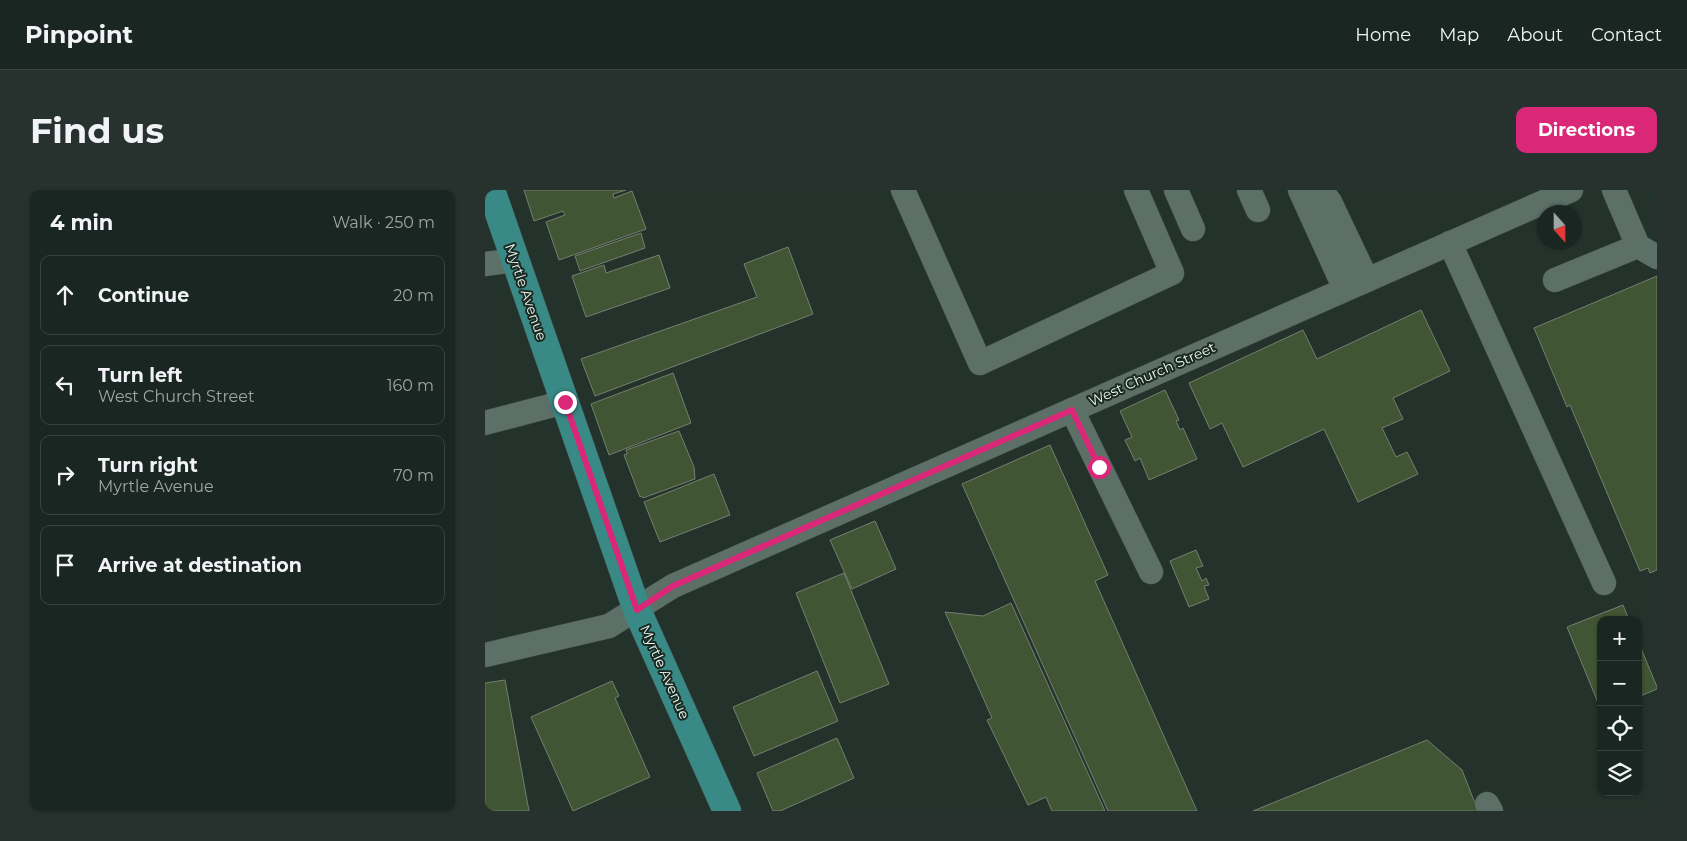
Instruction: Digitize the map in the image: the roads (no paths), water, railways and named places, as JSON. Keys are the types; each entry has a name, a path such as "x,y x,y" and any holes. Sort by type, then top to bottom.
{"main road":[{"name":"Myrtle Avenue","path":"491,190 637,610 727,811"}],"street":[{"path":"903,190 980,364 1172,273 1137,190"},
{"path":"1176,190 1193,229"},
{"path":"1300,190 1345,290"},
{"path":"1321,190 1330,202 1367,280"},
{"name":"West Church Street","path":"485,655 609,626 673,586 1571,190"},
{"path":"1555,280 1647,251 1614,190"},
{"path":"1450,243 1604,583"},
{"path":"485,264 515,260"},
{"path":"485,423 565,402"},
{"path":"1072,410 1151,572"}]}
